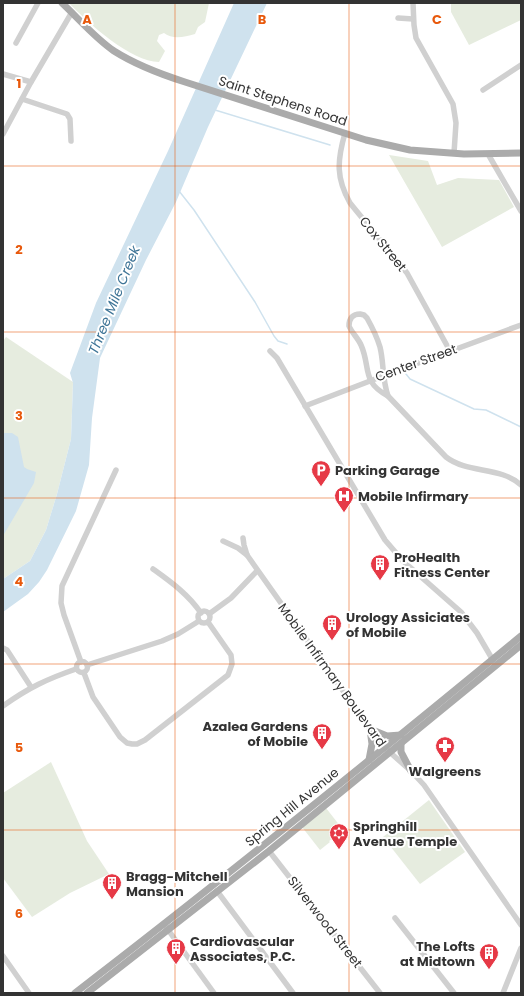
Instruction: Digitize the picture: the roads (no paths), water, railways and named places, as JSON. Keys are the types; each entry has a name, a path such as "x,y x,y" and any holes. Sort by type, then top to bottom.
{"main road":[{"name":"Saint Stephens Road","path":"62,3 100,40 114,51 130,60 158,73 233,98 366,140 410,150 488,154 521,153"},
{"name":"Spring Hill Avenue","path":"87,993 369,760 401,744 494,663 521,636"},
{"name":"Spring Hill Avenue","path":"75,993 217,891 269,850 387,751 401,734 494,663 521,645"},
{"path":"369,760 372,744 370,729 387,736 401,734"},
{"path":"401,744 401,752 411,771"}],"street":[{"path":"16,42 38,3"},
{"path":"413,3 413,18 416,38 453,104 456,123 454,153"},
{"path":"3,134 31,82 72,12"},
{"path":"398,18 413,18"},
{"path":"483,90 521,65"},
{"path":"3,74 31,82"},
{"path":"22,99 67,114 70,119 71,141"},
{"name":"Cox Street","path":"345,133 339,153 339,175 343,191 350,203 407,273 450,350"},
{"path":"488,154 521,211"},
{"path":"388,396 382,376 379,345 372,327 364,315 354,315 351,318 349,326 361,345 370,381 378,390 388,396 452,462 463,466 500,474 514,479 521,485"},
{"name":"Center Street","path":"305,406 450,350 521,325"},
{"path":"270,351 277,358 385,540 403,561 460,612 477,633 494,663"},
{"path":"87,666 85,663 81,662 64,615 61,603 62,586 116,470"},
{"name":"Mobile Infirmary Boulevard","path":"243,538 247,555"},
{"name":"Mobile Infirmary Boulevard","path":"222,541 238,548 247,555 370,729 387,751 411,771 424,785 521,925"},
{"path":"153,569 180,588 201,613"},
{"path":"209,614 231,598 258,571"},
{"path":"201,613 206,612 209,614"},
{"path":"199,621 198,618 201,613"},
{"path":"208,622 210,619 209,614"},
{"path":"87,666 167,639 199,621 202,623 208,622"},
{"path":"84,673 93,697 120,737 127,743 137,744 145,740 228,675 232,664 231,655 208,622"},
{"path":"3,648 7,650 30,687"},
{"path":"3,706 30,687 52,677 76,669 78,664 81,662"},
{"path":"84,673 87,666"},
{"path":"76,669 80,673 84,673"},
{"name":"Silverwood Street","path":"269,850 380,993"},
{"path":"217,891 293,993"},
{"path":"395,918 454,993"},
{"path":"166,927 214,993"},
{"path":"504,993 521,948"},
{"path":"3,956 29,993"}],"water":[{"name":"Three Mile Creek","path":"234,3 267,3 208,127 176,202 146,260 100,358 92,418 89,465 76,511 47,570 39,582 28,594 3,612 3,579 30,561 46,530 57,494 71,439 73,383 70,373 96,303 168,151"},
{"path":"12,433 18,437 24,467 36,472 34,483 3,536 3,434"}],"waterway":[{"path":"215,110 330,145"},
{"path":"179,191 194,210 255,302 274,336 278,341 287,344"},
{"path":"406,374 410,379 474,409 486,410 521,427"}],"place":[{"name":"Parking Garage","path":"321,487"},
{"name":"Mobile Infirmary","path":"344,513"},
{"name":"ProHealth Fitness Center","path":"380,581"},
{"name":"Urology Assiciates of Mobile","path":"332,641"},
{"name":"Azalea Gardens of Mobile","path":"322,750"},
{"name":"Walgreens","path":"445,763"},
{"name":"Springhill Avenue Temple","path":"339,850"},
{"name":"Bragg-Mitchell Mansion","path":"112,900"},
{"name":"Cardiovascular Associates, P.C.","path":"176,965"},
{"name":"The Lofts at Midtown","path":"489,970"}]}
